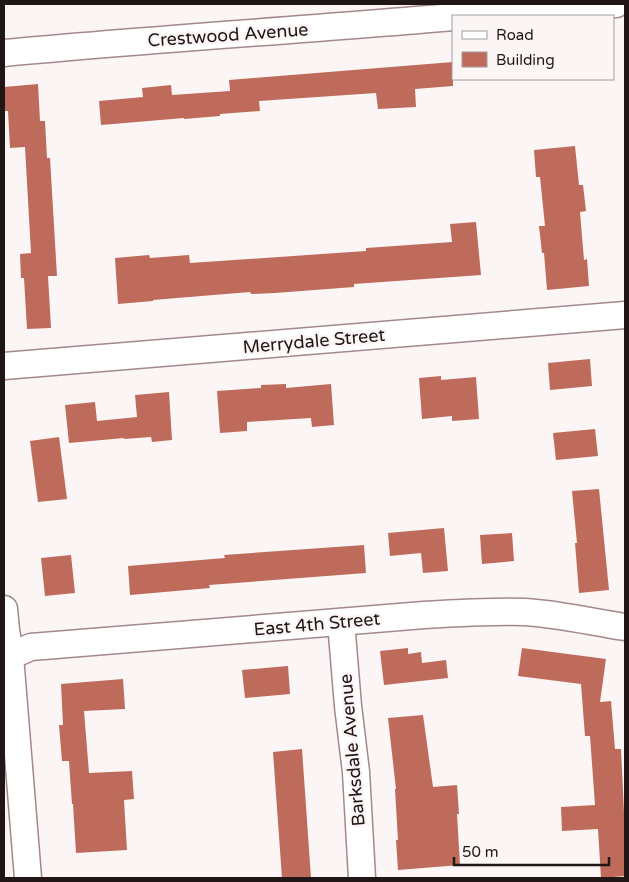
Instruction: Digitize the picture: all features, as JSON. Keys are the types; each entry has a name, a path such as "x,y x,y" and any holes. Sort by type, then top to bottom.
{"street":[{"path":"470,15 616,4"},
{"name":"Crestwood Avenue","path":"4,53 452,17"},
{"name":"Merrydale Street","path":"4,366 625,315"},
{"path":"4,609 6,658 28,878"},
{"name":"East 4th Street","path":"6,658 31,647 482,612 527,612 566,616 625,627"},
{"name":"Barksdale Avenue","path":"341,622 356,772 362,878"}],"building":[{"path":"452,62 453,86 415,89 416,107 378,109 376,93 259,101 260,111 101,125 99,101 143,97 142,88 171,85 172,95 230,91 229,80"},
{"path":"38,84 40,121 45,121 47,158 50,158 57,276 48,276 51,328 27,329 24,278 21,278 20,254 31,253 25,147 10,148 8,111 4,111 4,87"},
{"path":"575,146 579,185 583,185 586,211 580,212 584,260 587,259 589,286 547,290 544,253 542,253 539,226 545,226 540,177 536,177 534,150"},
{"path":"476,222 481,275 354,284 354,287 275,293 251,294 250,292 118,304 115,258 149,255 150,258 189,255 190,263 366,251 366,248 452,242 450,224"},
{"path":"590,359 592,386 550,390 548,363"},
{"path":"441,376 441,380 476,377 479,419 452,421 452,416 422,419 419,378"},
{"path":"286,384 286,388 331,384 334,425 312,427 311,418 247,422 247,431 220,433 217,391 261,388 261,385"},
{"path":"169,392 172,440 152,442 151,437 69,443 65,405 95,402 97,421 137,417 135,395"},
{"path":"595,429 598,456 556,460 553,433"},
{"path":"59,437 67,499 38,502 30,441"},
{"path":"599,489 609,590 579,593 572,491"},
{"path":"444,528 448,571 423,573 421,553 390,556 388,533"},
{"path":"512,533 514,561 482,564 480,535"},
{"path":"364,545 366,573 209,585 210,588 130,595 128,566 225,558 224,555"},
{"path":"71,555 75,593 45,596 41,558"},
{"path":"408,648 408,654 421,652 422,663 446,660 448,678 384,685 380,651"},
{"path":"522,648 606,659 600,702 611,701 615,749 621,749 625,876 601,878 598,829 562,831 561,807 595,805 590,736 585,736 581,684 518,676"},
{"path":"288,666 290,694 245,698 242,670"},
{"path":"123,679 125,709 84,711 89,773 132,771 134,799 124,800 127,850 76,853 69,761 62,761 59,725 63,725 61,684"},
{"path":"423,715 433,787 457,785 460,865 398,870 396,789 388,718"},
{"path":"302,749 311,878 282,878 273,752"}]}
